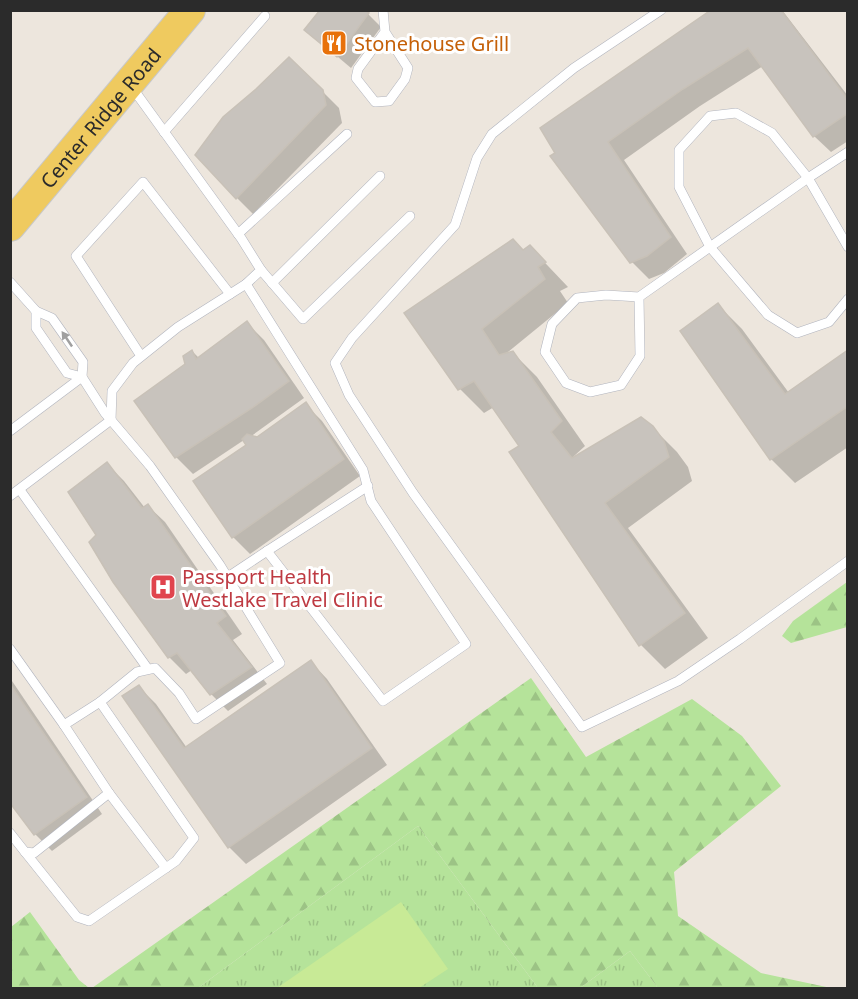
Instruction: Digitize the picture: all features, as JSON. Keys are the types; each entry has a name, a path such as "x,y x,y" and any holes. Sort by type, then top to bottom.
{"main road":[{"name":"Center Ridge Road","path":"10,226 190,10"}],"lane":[{"path":"383,10 384,32 408,68 405,79 389,101 375,102 357,78 358,69 384,32"},
{"path":"661,10 574,68 492,134 477,158 455,225 352,338 335,363 349,395 413,493 582,727 678,681 848,561"},
{"path":"164,132 265,16"},
{"path":"129,84 238,234 261,270 303,319 410,216"},
{"path":"848,248 808,178 772,133 736,113 710,116 679,150 679,187 710,247 768,315 797,333 829,322 848,299"},
{"path":"238,234 347,134"},
{"path":"639,297 640,356 621,385 590,392 566,383 545,352 552,324 577,298 606,295 639,297 848,152"},
{"path":"272,283 380,176"},
{"path":"141,356 76,256 143,183 230,294"},
{"path":"111,420 112,391 133,363 177,327 246,284 261,270"},
{"path":"10,282 36,311 52,318 82,362 82,377 111,420 150,466 228,577 280,663 196,719 179,693 155,668 137,672 100,702 64,725"},
{"path":"246,284 363,470 371,501 466,644 383,701 267,551"},
{"path":"36,311 36,328 67,373 82,377"},
{"path":"10,430 82,377"},
{"path":"10,496 111,420"},
{"path":"228,577 368,486"},
{"path":"20,490 148,669"},
{"path":"10,649 109,793 166,868"},
{"path":"10,833 77,917 89,921 176,861 194,838 100,702"},
{"path":"24,852 34,853 109,793"}],"green space":[{"path":"847,582 847,627 791,643 782,636 793,621"},
{"path":"531,678 586,757 692,699 742,736 781,786 674,872 678,916 761,973 831,988 658,988 630,951 580,988 538,988 418,826 198,988 92,988"},
{"path":"418,826 538,988 198,988"},
{"path":"401,902 448,969 419,988 277,988"},
{"path":"30,912 79,980 89,988 11,988 11,927"},
{"path":"630,951 658,988 580,988"}],"building":[{"name":"Stonehouse Grill","path":"320,10 365,10 369,13 337,57 304,30"},
{"path":"711,10 781,10 848,100 848,113 813,137 748,48 683,89 608,142 671,237 647,256 630,263 550,156 555,153 540,128"},
{"path":"289,57 323,90 326,105 236,199 195,155 223,117"},
{"path":"513,239 523,250 530,245 546,262 538,267 545,279 482,329 499,355 513,351 562,421 551,432 572,458 641,417 653,426 664,441 669,457 605,503 685,613 639,646 509,452 519,446 474,381 458,390 404,313"},
{"path":"718,303 785,394 848,350 848,406 770,460 680,331"},
{"path":"247,321 289,381 175,458 134,401 185,364 183,356 192,350 196,359"},
{"path":"306,402 344,459 232,538 193,481 246,445 242,439 247,434 257,437"},
{"path":"107,462 142,508 148,504 226,616 217,623 252,667 210,695 177,653 168,658 113,582 89,542 96,535 68,492"},
{"path":"311,660 372,748 228,848 122,696 139,685 184,748"},
{"path":"10,684 87,797 34,835 10,803"}],"place":[{"name":"Stonehouse Grill","path":"334,43"},
{"name":"Passport Health Westlake Travel Clinic","path":"163,587"}]}
